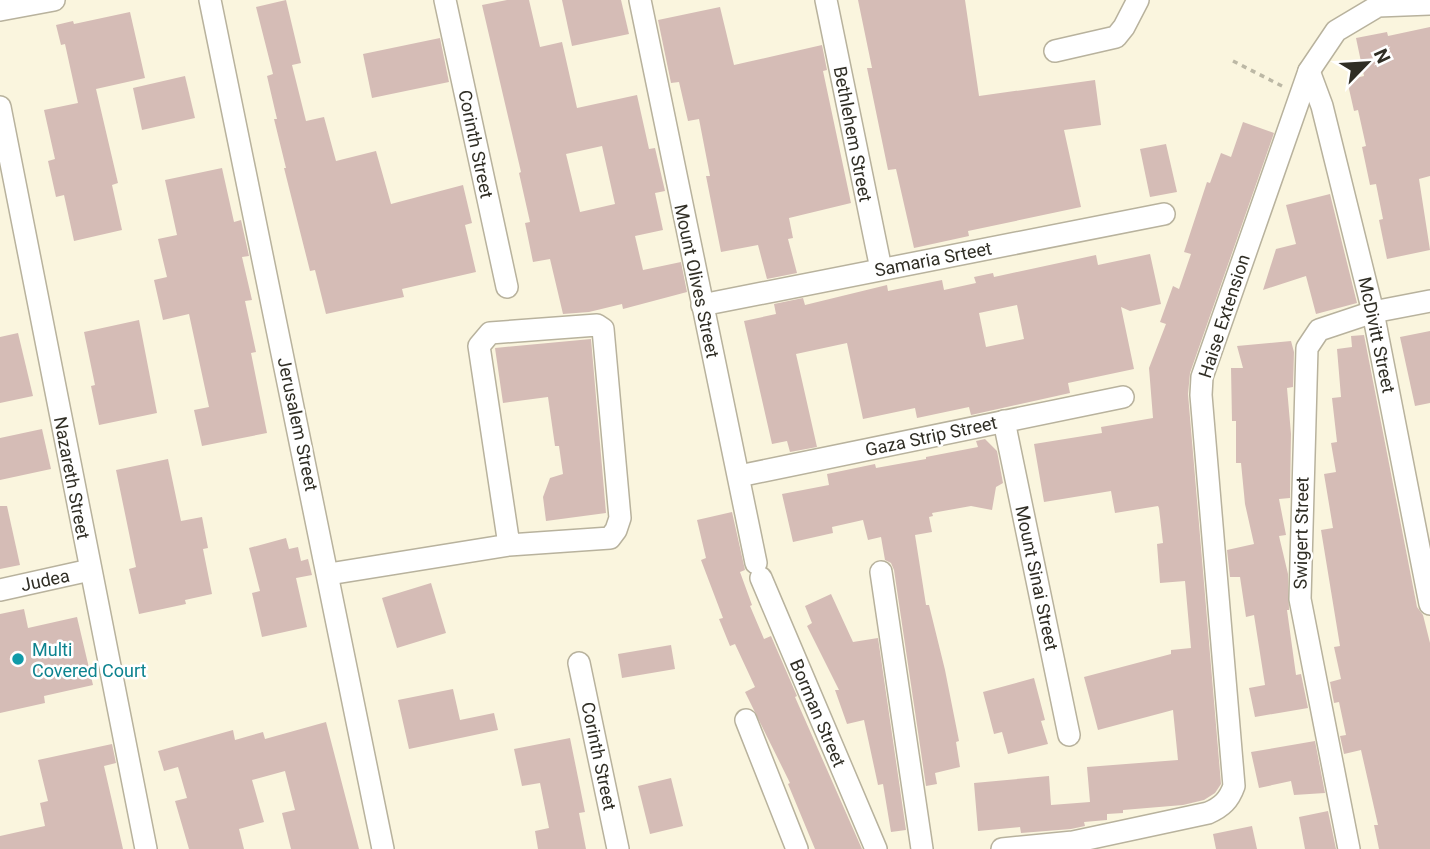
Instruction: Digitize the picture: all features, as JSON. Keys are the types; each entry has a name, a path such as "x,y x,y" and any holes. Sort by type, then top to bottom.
{"street":[{"path":"0,10 54,0"},
{"name":"Jerusalem Street","path":"209,0 329,574 383,849"},
{"name":"Corinth Street","path":"445,0 507,287"},
{"name":"Mount Olives Street","path":"640,0 758,570"},
{"name":"Bethlehem Street","path":"826,0 880,269"},
{"path":"1055,51 1116,37 1138,0"},
{"name":"Haise Extension","path":"1002,849 1073,842 1209,813 1226,801 1234,786 1201,395 1202,377 1308,71 1336,31 1378,6 1430,4"},
{"name":"McDivitt Street","path":"1308,71 1322,106 1373,312 1430,604"},
{"name":"Nazareth Street","path":"0,107 146,849"},
{"name":"Samaria Srteet","path":"702,305 1164,214"},
{"name":"Swigert Street","path":"1349,849 1300,599 1307,348 1319,330 1373,312 1430,301"},
{"path":"329,574 509,545 610,538 620,518 603,329 597,325 490,333 479,346 509,545"},
{"name":"Gaza Strip Street","path":"739,476 1123,397"},
{"name":"Mount Sinai Street","path":"1004,421 1069,735"},
{"name":"Judea","path":"0,590 90,570"},
{"name":"Borman Street","path":"758,570 876,849"},
{"path":"881,572 922,849"},
{"name":"Corinth Street","path":"579,663 618,849"},
{"path":"746,720 797,849"}],"path":[{"path":"1233,61 1287,88 1308,71"}],"building":[{"path":"286,0 301,63 292,65 306,121 324,117 336,161 376,151 391,204 463,185 472,223 465,225 476,272 402,289 404,297 326,314 315,270 310,271 284,168 267,76 273,74 256,7"},
{"path":"507,0 529,0 540,47 562,42 577,108 637,95 649,149 655,148 665,191 655,193 663,230 635,236 643,270 681,262 687,292 623,309 622,304 589,312 563,314 550,259 533,262 525,223 530,222 519,173 521,172 482,5","holes":["602,146 615,204 580,212 566,154"]},
{"path":"562,0 621,0 629,34 572,46"},
{"path":"858,0 965,0 979,96 1095,80 1101,125 1064,130 1081,207 968,231 969,236 914,248 896,169 888,170 867,68 872,68"},
{"path":"720,7 734,65 822,45 827,70 823,71 851,203 789,218 793,238 788,239 797,273 767,279 758,245 721,252 706,176 710,176 699,119 688,121 679,82 671,83 658,20"},
{"path":"130,12 145,78 96,89 118,183 112,185 122,230 74,241 64,195 56,197 48,161 55,159 44,110 78,103 65,44 61,45 56,25 73,21 74,24"},
{"path":"1430,27 1430,176 1419,179 1430,250 1387,259 1379,220 1383,219 1376,184 1370,185 1362,147 1366,146 1358,110 1354,111 1347,80 1364,76 1356,38 1387,32 1388,36"},
{"path":"440,38 449,82 372,98 363,54"},
{"path":"185,76 195,118 142,130 133,88"},
{"path":"1243,122 1274,133 1190,373 1188,394 1221,784 1215,793 1204,800 1183,805 1123,810 1123,813 1107,814 1107,820 1084,822 1085,826 1071,829 1021,833 1020,827 978,831 974,783 1049,776 1051,805 1090,802 1087,767 1178,760 1173,710 1098,730 1084,677 1171,654 1171,650 1191,648 1185,581 1160,583 1157,544 1163,543 1159,508 1158,506 1115,513 1111,491 1044,502 1034,444 1102,433 1101,427 1153,418 1149,368 1166,324 1160,322 1173,286 1179,289 1191,254 1184,252 1207,182 1210,183 1221,153 1231,157"},
{"path":"1166,144 1177,192 1150,197 1140,149"},
{"path":"222,168 234,222 241,220 249,256 242,257 252,300 245,301 256,352 251,353 267,433 202,446 194,410 209,407 189,314 163,320 154,280 167,277 158,239 177,235 165,180"},
{"path":"1330,194 1357,303 1316,314 1306,276 1263,290 1276,249 1296,244 1286,205"},
{"path":"1150,254 1161,304 1130,311 1121,307 1134,369 1068,383 1070,393 971,415 969,407 917,418 915,408 863,419 847,343 796,354 817,447 790,452 787,441 772,444 744,321 776,314 774,304 803,298 805,305 887,285 888,291 942,280 944,290 976,283 974,277 993,273 994,277 1096,255 1098,265","holes":["1017,305 1024,339 986,347 979,313"]},
{"path":"139,320 157,413 99,425 91,386 95,385 84,332"},
{"path":"1430,331 1430,403 1415,406 1400,337"},
{"path":"18,333 33,396 0,403 0,337"},
{"path":"1364,335 1417,607 1423,615 1430,643 1430,849 1379,849 1374,825 1378,825 1361,750 1344,754 1340,736 1346,735 1339,702 1334,703 1330,682 1341,679 1334,647 1340,646 1321,530 1333,528 1324,474 1336,472 1331,443 1337,442 1332,398 1341,397 1337,349 1352,347 1351,336"},
{"path":"591,339 606,513 546,521 543,497 550,478 563,474 559,446 555,446 548,397 503,403 495,348"},
{"path":"1291,341 1294,352 1293,387 1287,388 1291,434 1290,498 1279,499 1286,535 1279,536 1288,574 1287,610 1296,675 1301,674 1308,708 1255,717 1249,688 1265,685 1254,615 1246,617 1240,577 1230,577 1227,550 1254,544 1245,504 1241,463 1236,463 1236,421 1232,421 1231,368 1243,368 1237,346"},
{"path":"42,429 51,469 0,480 0,438"},
{"path":"985,439 997,451 1003,483 996,487 992,510 971,506 932,513 933,516 929,517 932,532 915,535 926,605 929,605 945,670 959,741 956,742 960,767 935,773 937,784 926,786 894,570 891,563 885,560 881,537 868,540 863,520 832,527 833,533 793,542 782,494 829,485 827,474 875,464 876,468 926,459 978,447 976,441"},
{"path":"168,459 181,521 202,517 208,548 203,549 212,594 185,600 186,604 139,614 129,569 136,567 116,470"},
{"path":"0,506 7,506 20,565 0,569"},
{"path":"732,512 745,570 740,572 752,605 750,606 764,639 771,636 862,849 815,849 788,784 790,783 745,692 755,687 735,644 730,646 719,619 723,618 701,560 706,558 697,520"},
{"path":"286,538 289,549 298,547 301,561 308,559 312,575 296,578 307,627 262,637 252,593 260,591 249,548"},
{"path":"431,583 446,633 397,648 382,598"},
{"path":"831,594 853,642 878,638 906,830 891,832 883,784 878,785 864,720 847,724 835,690 839,690 807,626 812,623 805,606"},
{"path":"24,609 28,628 77,617 93,685 44,696 45,703 0,713 0,614"},
{"path":"671,645 675,669 622,678 618,654"},
{"path":"1034,678 1048,744 1008,754 1002,732 994,734 983,692"},
{"path":"453,689 460,720 494,713 498,730 409,749 398,700"},
{"path":"326,722 359,849 291,849 282,813 295,810 285,771 252,780 264,822 239,829 244,849 189,849 175,801 187,798 178,767 164,771 158,751 233,730 235,740 263,732 265,739"},
{"path":"570,738 585,812 579,813 586,849 538,849 535,831 549,828 540,783 522,786 514,749"},
{"path":"1315,741 1325,793 1294,795 1291,781 1259,788 1251,752"},
{"path":"112,744 116,763 104,766 123,849 0,849 0,836 45,826 40,803 48,801 38,760"},
{"path":"671,778 683,826 650,834 638,786"},
{"path":"1328,811 1336,849 1305,849 1299,817"},
{"path":"1252,826 1257,849 1216,849 1213,834"}],"place":[{"name":"Multi Covered Court","path":"18,659"}]}
